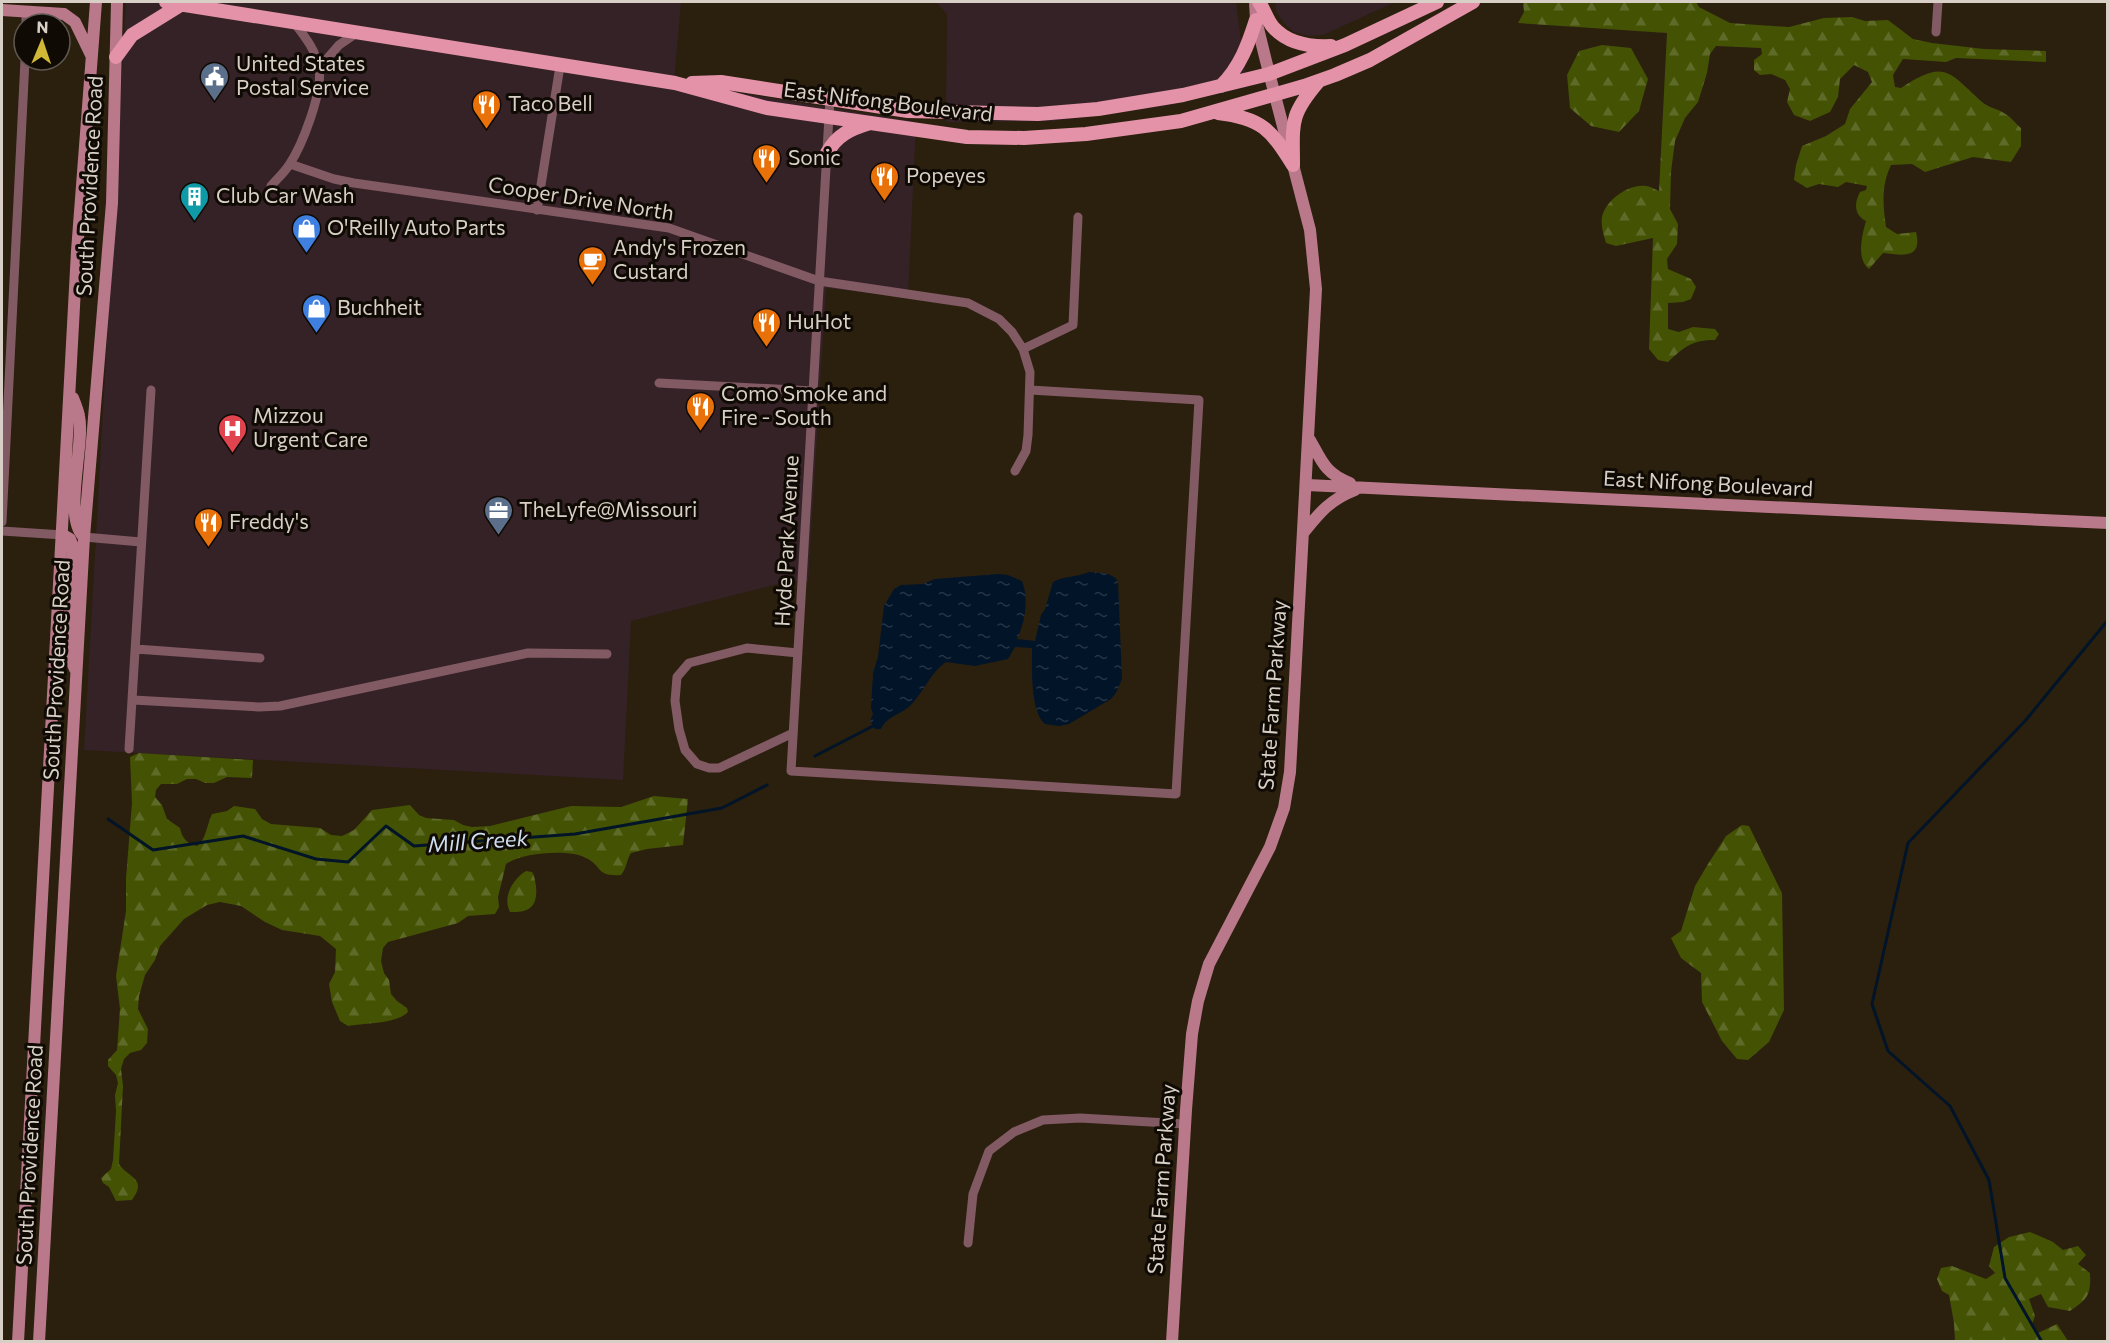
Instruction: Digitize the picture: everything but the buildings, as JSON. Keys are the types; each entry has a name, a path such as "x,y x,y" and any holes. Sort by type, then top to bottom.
{"main road":[{"name":"South Providence Road","path":"18,1341 77,251 96,2"},
{"name":"South Providence Road","path":"39,1341 84,537 112,203 117,2"},
{"name":"East Nifong Boulevard","path":"166,2 675,83 767,108 967,137 1024,138 1086,134 1181,121 1274,94 1320,80 1370,60 1473,2"},
{"name":"State Farm Parkway","path":"1172,1341 1185,1124 1192,1034 1198,1001 1209,964 1270,847 1284,808 1290,772 1316,289 1310,230 1269,74 1256,20 1255,2"},
{"path":"1260,2 1272,26 1285,37 1301,44 1345,45"},
{"name":"East Nifong Boulevard","path":"675,83 721,82 908,111 1038,114 1130,104 1183,95 1269,74 1345,45 1437,2"},
{"path":"116,57 132,35 180,3"},
{"path":"72,20 92,56"},
{"path":"1221,86 1233,74 1240,62 1256,20"},
{"path":"1293,165 1293,122 1298,109 1320,80"},
{"path":"1212,112 1251,119 1264,127 1278,141 1293,165"},
{"path":"827,153 832,143 845,132 872,122"},
{"path":"70,391 79,417 74,510 78,531 84,537"},
{"path":"1309,439 1323,464 1336,477 1362,488"},
{"name":"East Nifong Boulevard","path":"1307,484 2108,523"},
{"path":"1304,532 1324,507 1338,496 1362,488"},
{"path":"63,535 70,539 73,546 68,653 76,673"}],"street":[{"path":"1936,32 1938,2"},
{"path":"292,21 304,36 320,68"},
{"path":"271,186 290,164 315,108 320,68 339,45 358,32"},
{"path":"537,210 560,66"},
{"path":"2,522 5,369 24,72"},
{"name":"Hyde Park Avenue","path":"830,99 791,771 1176,794 1199,400 1030,390"},
{"name":"Cooper Drive North","path":"290,164 334,179 669,228 819,281 968,303 999,319 1023,349"},
{"path":"1015,471 1026,452 1028,435 1030,372 1023,349 1073,325 1078,217"},
{"path":"659,382 813,391"},
{"path":"129,749 151,390"},
{"path":"2,531 63,535"},
{"path":"84,537 141,542"},
{"path":"793,733 719,768 709,768 697,764 685,750 675,701 677,677 689,663 747,648 798,653"},
{"path":"136,649 260,658"},
{"path":"133,700 248,707 280,706 528,653 607,654"},
{"path":"968,1243 973,1194 989,1151 1014,1132 1043,1120 1080,1118 1185,1124"}],"shaded area":[{"path":"126,2 681,2 674,82 916,122 908,297 826,288 808,582 790,581 631,621 623,780 84,750"},
{"path":"936,2 1236,2 1247,87 1165,106 1054,121 946,122 947,14"},
{"path":"1275,2 1395,2 1323,35 1309,36 1294,32 1283,22 1276,11"}],"green space":[{"path":"1523,2 1696,2 1699,7 1730,23 1789,27 1824,18 1852,17 1865,21 1888,20 1913,39 1984,49 2046,51 2046,62 1956,58 1946,62 1903,59 1893,75 1895,87 1901,88 1927,74 1945,72 1953,76 1985,104 2012,119 2021,128 2021,146 2011,162 1973,157 1925,172 1912,164 1891,165 1884,188 1886,227 1897,234 1916,232 1916,247 1914,251 1904,255 1883,253 1869,269 1861,253 1866,221 1857,212 1856,204 1860,192 1866,190 1867,186 1846,182 1838,187 1819,184 1807,188 1794,180 1802,146 1826,136 1845,124 1850,109 1872,82 1868,72 1854,65 1840,79 1838,97 1830,112 1810,121 1794,115 1787,102 1790,89 1785,80 1771,74 1760,75 1754,70 1754,60 1762,54 1761,48 1716,46 1710,54 1698,102 1685,118 1675,141 1670,209 1678,224 1677,244 1667,259 1668,269 1691,279 1696,287 1691,299 1668,303 1668,329 1679,332 1693,327 1715,329 1719,334 1715,340 1700,341 1689,345 1668,362 1658,360 1649,349 1653,238 1616,246 1606,243 1602,223 1607,206 1622,192 1640,186 1648,186 1659,191 1667,33 1518,23 1524,12"},
{"path":"1602,45 1631,48 1648,79 1639,111 1619,132 1591,126 1570,108 1567,75 1579,51"},
{"path":"139,753 253,760 252,778 227,777 214,783 187,779 177,784 161,784 156,790 155,797 162,805 167,819 180,828 188,842 197,846 204,836 212,814 227,811 234,806 255,809 262,819 271,824 320,828 331,835 342,836 354,830 372,810 410,805 419,815 426,818 454,820 472,827 490,826 571,806 621,807 654,796 688,799 683,845 631,853 621,875 607,874 590,860 566,853 522,857 506,864 498,897 499,907 495,914 468,916 458,923 388,942 383,948 381,961 384,973 389,980 391,994 407,1008 408,1012 396,1019 380,1022 348,1026 340,1021 332,1002 329,984 335,972 336,949 320,936 282,930 241,906 220,902 207,905 184,919 160,946 155,960 145,975 138,1009 148,1029 147,1043 141,1050 130,1053 124,1059 121,1069 123,1086 119,1164 135,1179 138,1187 132,1200 116,1201 101,1178 111,1169 113,1160 115,1095 118,1083 116,1075 108,1066 108,1060 117,1050 120,1009 116,976 126,911 126,878 132,803 130,757"},
{"path":"1742,825 1749,826 1782,893 1784,1010 1769,1042 1748,1060 1737,1059 1722,1041 1702,1002 1701,973 1681,958 1671,938 1681,931 1695,886 1708,864 1726,836"},
{"path":"526,871 532,872 535,879 536,899 528,909 510,912 507,900 510,889"},
{"path":"2030,1232 2053,1242 2063,1250 2078,1246 2086,1255 2078,1264 2090,1273 2090,1287 2085,1300 2076,1307 2070,1311 2048,1307 2041,1294 2029,1299 2035,1316 2032,1324 2038,1333 2057,1324 2068,1341 1955,1341 1949,1295 1942,1291 1937,1279 1941,1268 1952,1266 1986,1279 1995,1273 1989,1266 1994,1247 2009,1237"}],"water":[{"path":"1089,572 1109,574 1118,581 1122,679 1111,699 1069,724 1059,726 1045,724 1040,718 1034,700 1032,648 1015,647 1008,659 975,666 946,662 940,666 910,706 890,718 881,729 875,729 870,721 873,714 871,708 873,673 878,657 884,606 894,589 901,585 923,584 935,579 1008,575 1022,581 1025,595 1024,618 1017,639 1035,641 1041,615 1053,582"}],"waterway":[{"path":"2042,1342 2005,1278 1989,1180 1950,1106 1888,1051 1872,1004 1908,843 2025,721 2108,620"},
{"name":"Mill Creek","path":"815,756 873,726"},
{"name":"Mill Creek","path":"108,819 153,850 243,836 316,859 348,862 386,826 414,846 575,834 722,808 767,785"}],"place":[{"name":"United States Postal Service","path":"215,102"},
{"name":"Taco Bell","path":"487,130"},
{"name":"Sonic","path":"767,184"},
{"name":"Popeyes","path":"885,202"},
{"name":"Club Car Wash","path":"195,222"},
{"name":"O'Reilly Auto Parts","path":"306,254"},
{"name":"Andy's Frozen Custard","path":"592,286"},
{"name":"Buchheit","path":"316,334"},
{"name":"HuHot","path":"766,348"},
{"name":"Como Smoke and Fire - South","path":"700,432"},
{"name":"Mizzou Urgent Care","path":"232,454"},
{"name":"TheLyfe@Missouri","path":"498,536"},
{"name":"Freddy's","path":"208,548"}]}
